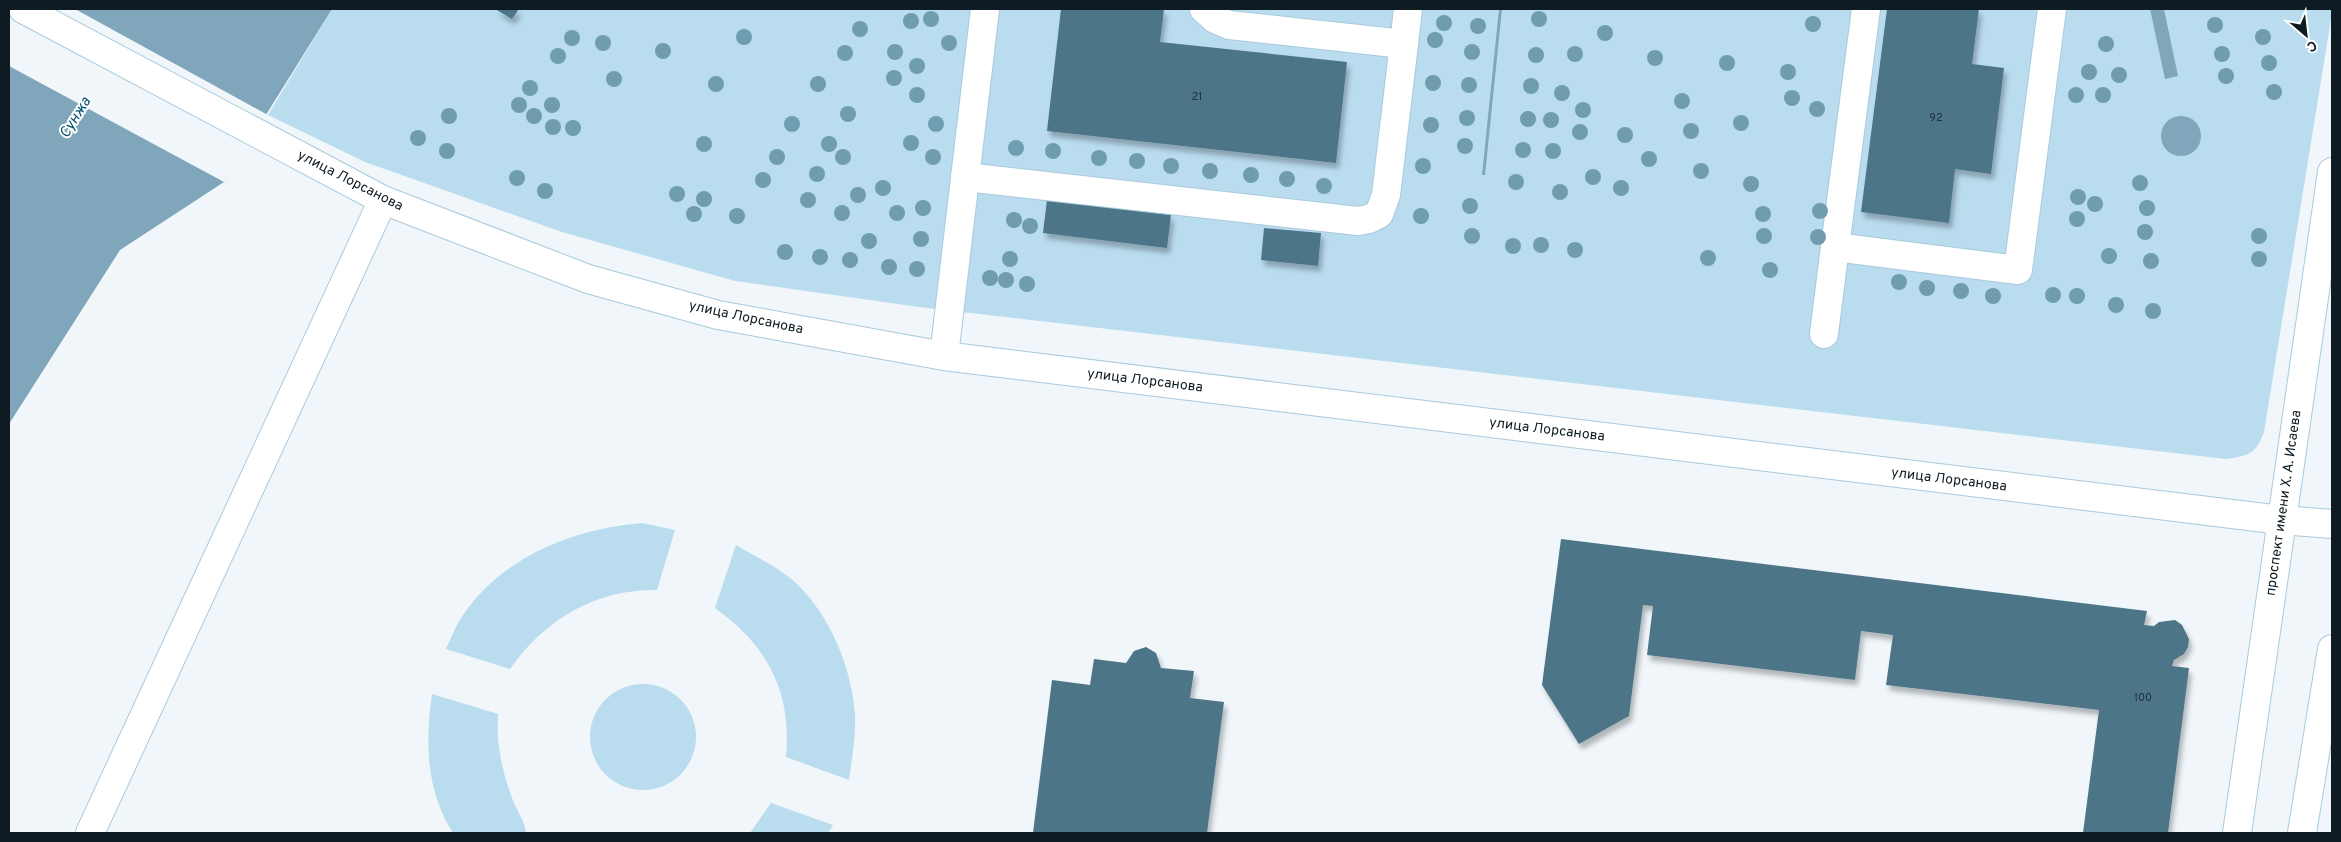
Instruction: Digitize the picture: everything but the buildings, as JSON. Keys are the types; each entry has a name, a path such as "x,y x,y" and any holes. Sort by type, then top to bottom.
{"main road":[{"name":"улица Лорсанова","path":"22,9 383,200 588,279 718,316 944,356 2281,520 2332,524"},
{"path":"944,356 985,9"},
{"path":"1204,9 1215,19 1229,25 1404,44"},
{"path":"965,177 1358,221 1369,219 1379,214 1386,195 1408,9"},
{"path":"1824,334 1866,9"},
{"path":"1836,247 2018,270 2052,9"},
{"name":"проспект имени Х. А. Исаева","path":"2237,833 2332,172"},
{"path":"90,833 383,200"},
{"path":"2302,833 2332,649"}],"shaded area":[{"path":"332,9 2332,9 2332,13 2264,432 2258,445 2250,453 2226,459 919,307 735,281 562,232 365,162 268,115"},
{"path":"642,523 675,530 657,590 613,595 593,601 574,610 539,635 510,669 446,649 460,619 480,594 519,562 542,549 566,539 616,526"},
{"path":"736,545 776,568 797,584 809,597 830,628 844,662 853,698 855,723 849,780 786,757 787,733 785,712 773,672 749,638 715,608"},
{"path":"643,684 663,688 681,699 692,717 696,737 692,757 681,775 663,786 643,790 623,786 605,775 594,757 590,737 594,717 605,699 623,688"},
{"path":"432,694 498,714 499,746 505,778 524,823 526,833 453,833 437,800 430,766 428,748"},
{"path":"771,803 833,825 828,833 750,833"}],"water":[{"name":"Сунжа","path":"17,9 332,9 224,182 120,250 9,424 9,21"},
{"path":"1499,9 1502,9 1485,175 1482,175"},
{"path":"2150,9 2164,9 2178,76 2165,79"},
{"path":"2181,116 2195,122 2201,136 2195,150 2181,156 2167,150 2161,136 2167,122"}],"pier":[{"path":"14,9 75,9 268,115 224,182 9,66 9,17"}]}
